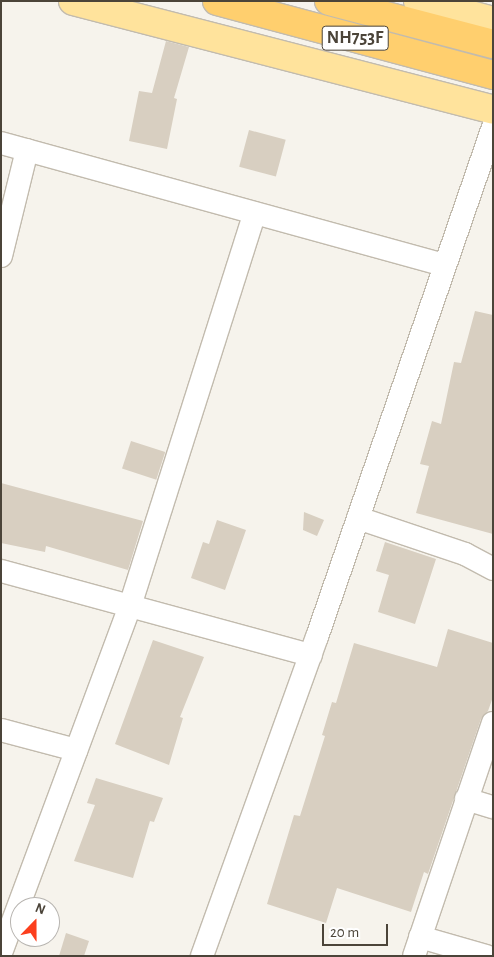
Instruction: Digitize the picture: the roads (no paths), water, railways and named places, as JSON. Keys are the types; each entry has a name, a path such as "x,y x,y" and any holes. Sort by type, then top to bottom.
{"highway":[{"name":"NH753F","path":"216,1 493,75"},
{"name":"NH753F","path":"329,1 493,44"}],"main road":[{"path":"73,1 493,110"},
{"path":"418,1 493,21"}],"street":[{"path":"202,956 311,655 493,127"},
{"path":"1,143 446,265"},
{"path":"1,256 27,150"},
{"path":"1,953 130,606 255,212"},
{"path":"358,518 465,554 493,569"},
{"path":"1,571 311,655"},
{"path":"486,956 417,946 493,723"},
{"path":"1,730 76,750"},
{"path":"466,799 493,807"}]}
